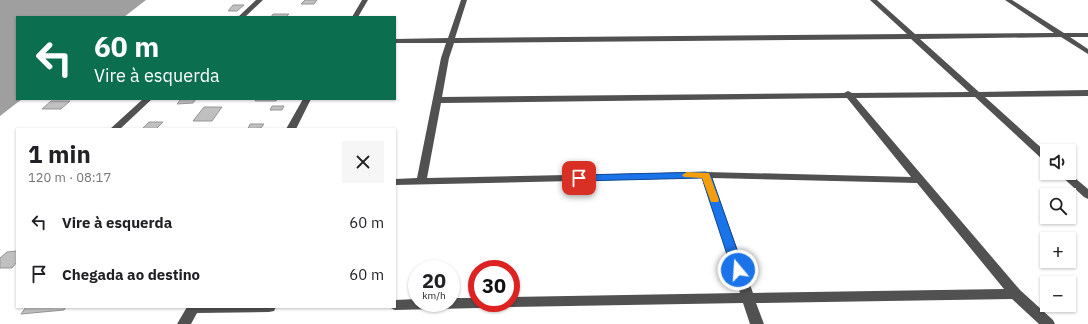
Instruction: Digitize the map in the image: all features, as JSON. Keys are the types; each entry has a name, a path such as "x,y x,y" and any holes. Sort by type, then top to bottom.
{"street":[{"path":"242,16 260,0"},
{"path":"356,16 365,0"},
{"path":"420,182 445,58 464,0"},
{"path":"873,0 977,94 992,110 1040,152"},
{"path":"1008,0 1088,52"},
{"path":"396,41 1088,35"},
{"path":"437,100 1088,92"},
{"path":"848,94 918,180 1015,294 1048,324"},
{"path":"116,128 147,100"},
{"path":"292,128 307,100"},
{"path":"396,182 706,175 918,180"},
{"path":"706,175 756,324"},
{"path":"1071,180 1088,195"},
{"path":"520,302 1015,294"},
{"path":"396,305 468,303"},
{"path":"184,324 194,308"}],"shaded area":[{"path":"0,0 146,0 125,16 16,16 16,100 21,100 0,116"}],"building":[{"path":"305,0 317,0 314,4 301,4"},
{"path":"233,5 244,5 237,11 228,11"},
{"path":"273,14 289,14 287,16 272,16"},
{"path":"180,100 195,100 193,103 177,104"},
{"path":"256,100 276,100 276,101"},
{"path":"51,101 70,101 61,109 42,109"},
{"path":"272,106 284,106 282,110 270,110"},
{"path":"204,107 222,107 212,121 193,121"},
{"path":"149,122 163,122 157,128 143,128"},
{"path":"250,124 264,124 261,128 248,128"},
{"path":"16,251 16,263 12,268 0,268 0,258 7,252"},
{"path":"25,308 65,308 64,310 21,314"}],"slow traffic":[{"path":"687,175 706,175 715,200"}],"route":[{"path":"579,178 706,175 738,270"}]}
